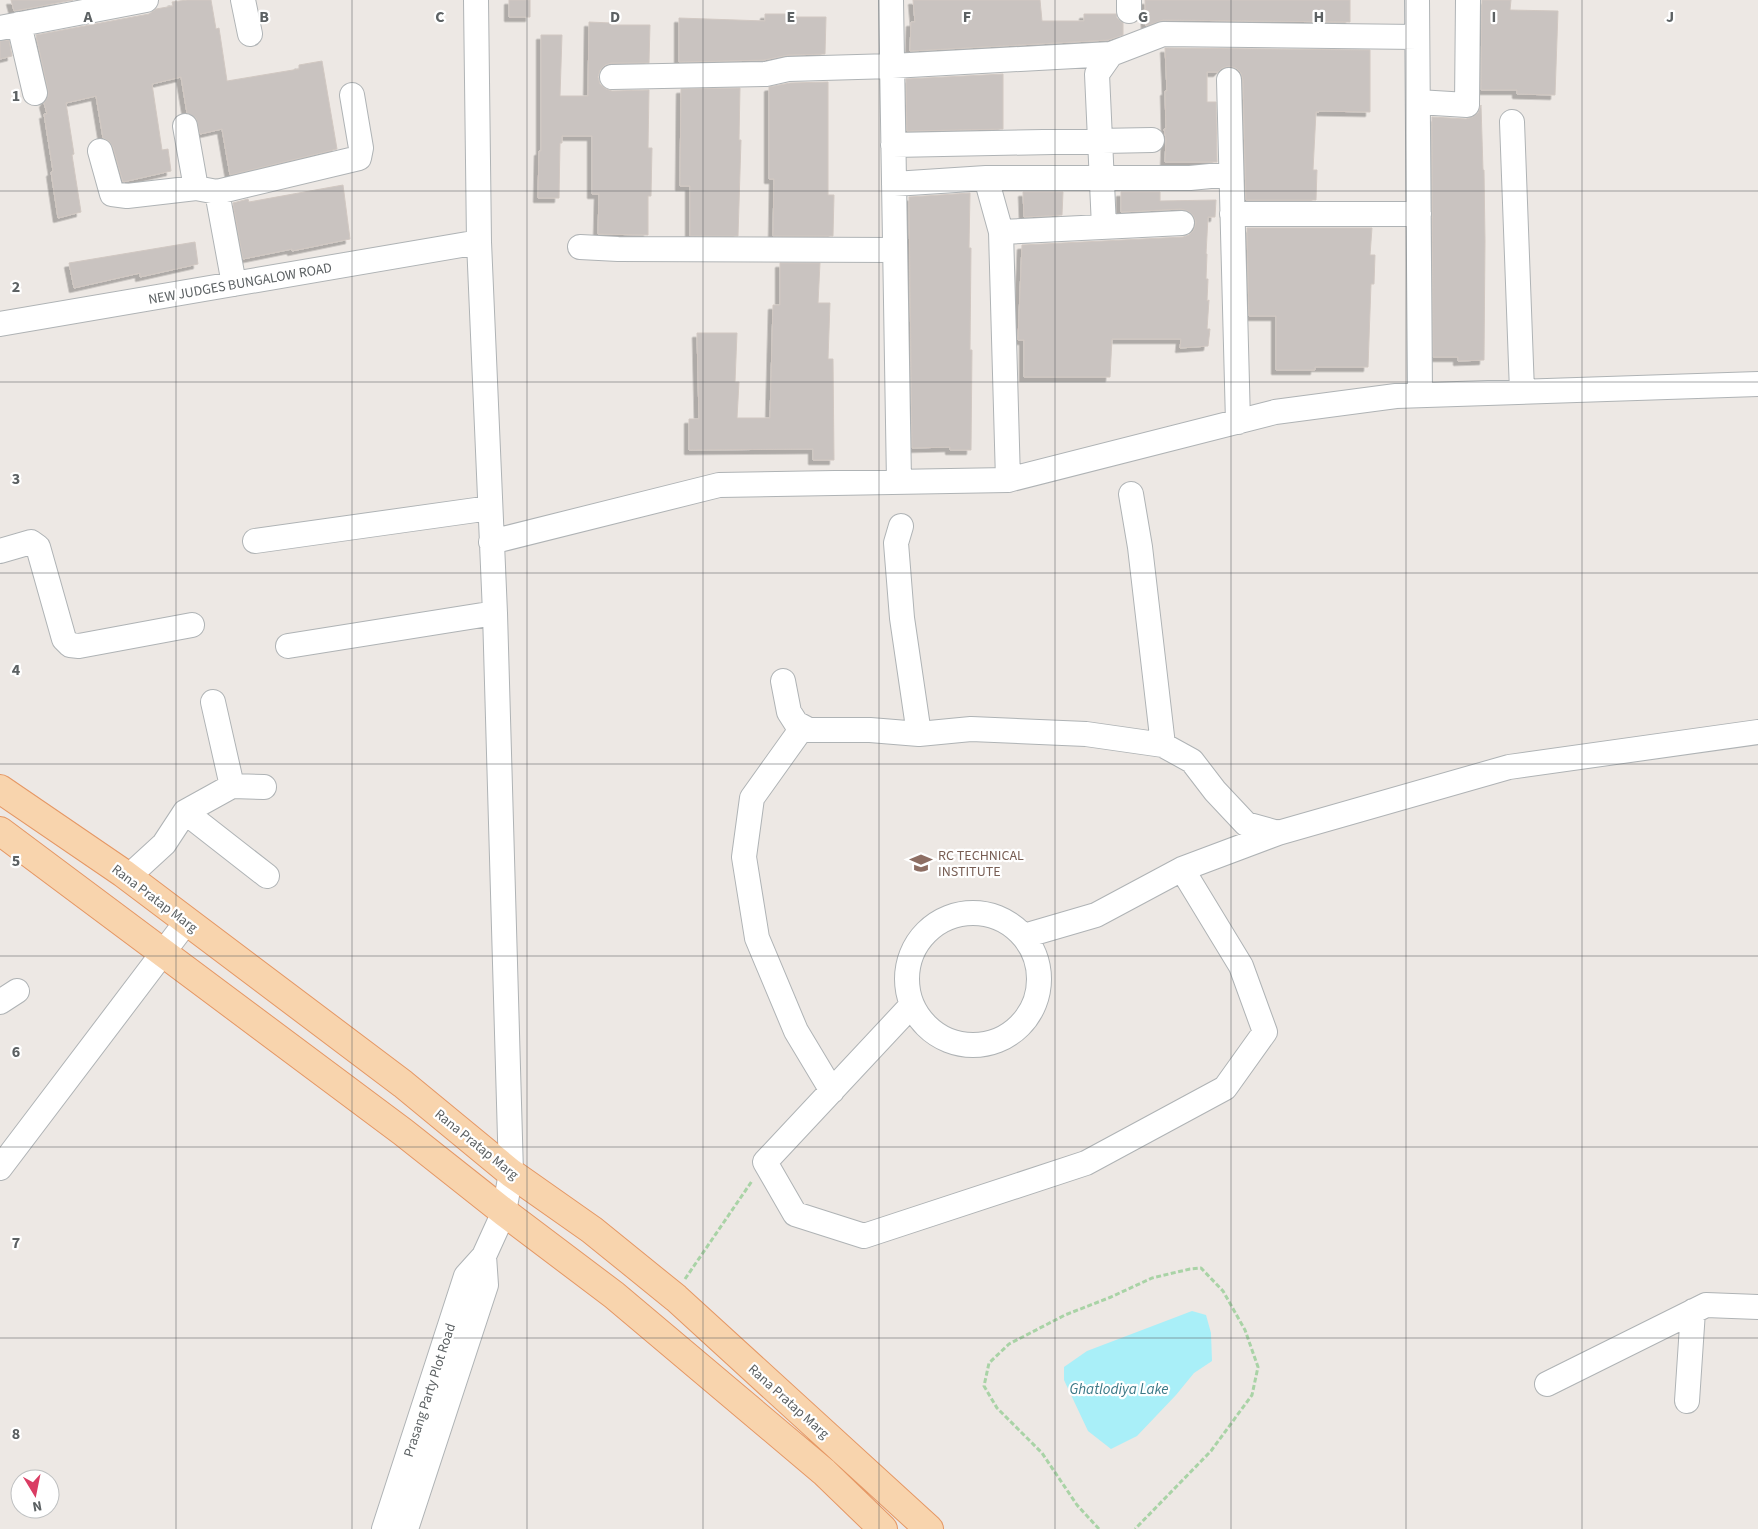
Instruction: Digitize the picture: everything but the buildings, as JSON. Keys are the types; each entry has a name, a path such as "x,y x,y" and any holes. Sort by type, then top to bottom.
{"main road":[{"name":"Rana Pratap Marg","path":"0,788 181,916 403,1084 511,1172 592,1230 678,1301 906,1506 929,1529"},
{"path":"0,831 404,1132 504,1212 614,1295 824,1472 883,1529 906,1506"},
{"path":"657,1331 678,1301"}],"street":[{"path":"35,93 10,26 146,0"},
{"path":"243,0 250,34"},
{"name":"Prasang Party Plot Road","path":"384,1529 466,1276 484,1256 504,1212 511,1172 495,613 479,242 476,0"},
{"path":"891,0 898,482"},
{"path":"1417,0 1420,395"},
{"path":"1418,102 1467,105 1468,0"},
{"path":"612,77 766,74 788,69 892,66 1110,54 1163,34 1417,38"},
{"path":"1104,227 1097,74 1110,54"},
{"path":"1229,80 1238,422"},
{"path":"100,151 112,194 126,196 207,190 358,158 361,148 352,95"},
{"path":"1512,122 1522,391"},
{"path":"185,126 207,190 234,284"},
{"path":"893,145 1152,140"},
{"path":"894,184 986,178 1190,178 1231,174"},
{"path":"986,178 1001,232 1008,480"},
{"path":"1232,214 1418,214"},
{"path":"1001,232 1182,223"},
{"name":"NEW JUDGES BUNGALOW ROAD","path":"0,324 479,242"},
{"path":"580,247 618,250 895,250"},
{"path":"491,542 719,485 1008,480 1275,412 1396,396 1758,384"},
{"path":"1131,494 1140,548 1163,745"},
{"path":"255,541 490,508"},
{"path":"901,526 896,543 902,618 919,734"},
{"path":"0,551 31,542 38,547 64,639 70,645 79,646 192,625"},
{"path":"288,646 495,613"},
{"path":"783,681 789,712 796,723 808,730 870,730 919,734 971,729 1047,732 1086,734 1163,745 1192,761 1215,791 1246,824 1278,833"},
{"path":"212,702 232,786"},
{"path":"802,728 752,798 744,857 757,938 796,1031 832,1091"},
{"path":"1024,936 1096,915 1182,869 1278,833 1508,767 1758,732"},
{"path":"128,877 164,844 185,812 232,786 264,787"},
{"path":"185,812 267,876"},
{"path":"910,1007 765,1162 795,1214 864,1236 1086,1163 1225,1088 1265,1032 1241,966 1182,869"},
{"path":"967,912 1006,921 1024,936 1037,958 1040,984 1031,1015 1012,1034 980,1047 936,1037 910,1007 905,969 921,936 938,921 967,912"},
{"path":"0,1168 181,916"},
{"path":"0,1141 157,948"},
{"name":"Prasang Party Plot Road","path":"406,1529 486,1285 484,1256"},
{"path":"1548,1384 1706,1305 1758,1307"},
{"path":"1687,1401 1693,1312"}],"path":[{"path":"678,1301 688,1273 765,1162"},
{"path":"1099,1529 1077,1505 1042,1453 997,1408 984,1386 989,1363 1009,1344 1065,1315 1111,1298 1152,1278 1190,1268 1201,1268 1223,1291 1245,1330 1258,1366 1252,1395 1210,1451 1136,1529"}],"water":[{"name":"Ghatlodiya Lake","path":"1192,1311 1206,1315 1211,1333 1212,1361 1194,1373 1137,1436 1111,1449 1088,1431 1064,1380 1064,1367 1087,1351"}],"place":[{"name":"RC TECHNICAL INSTITUTE","path":"921,863"}]}
